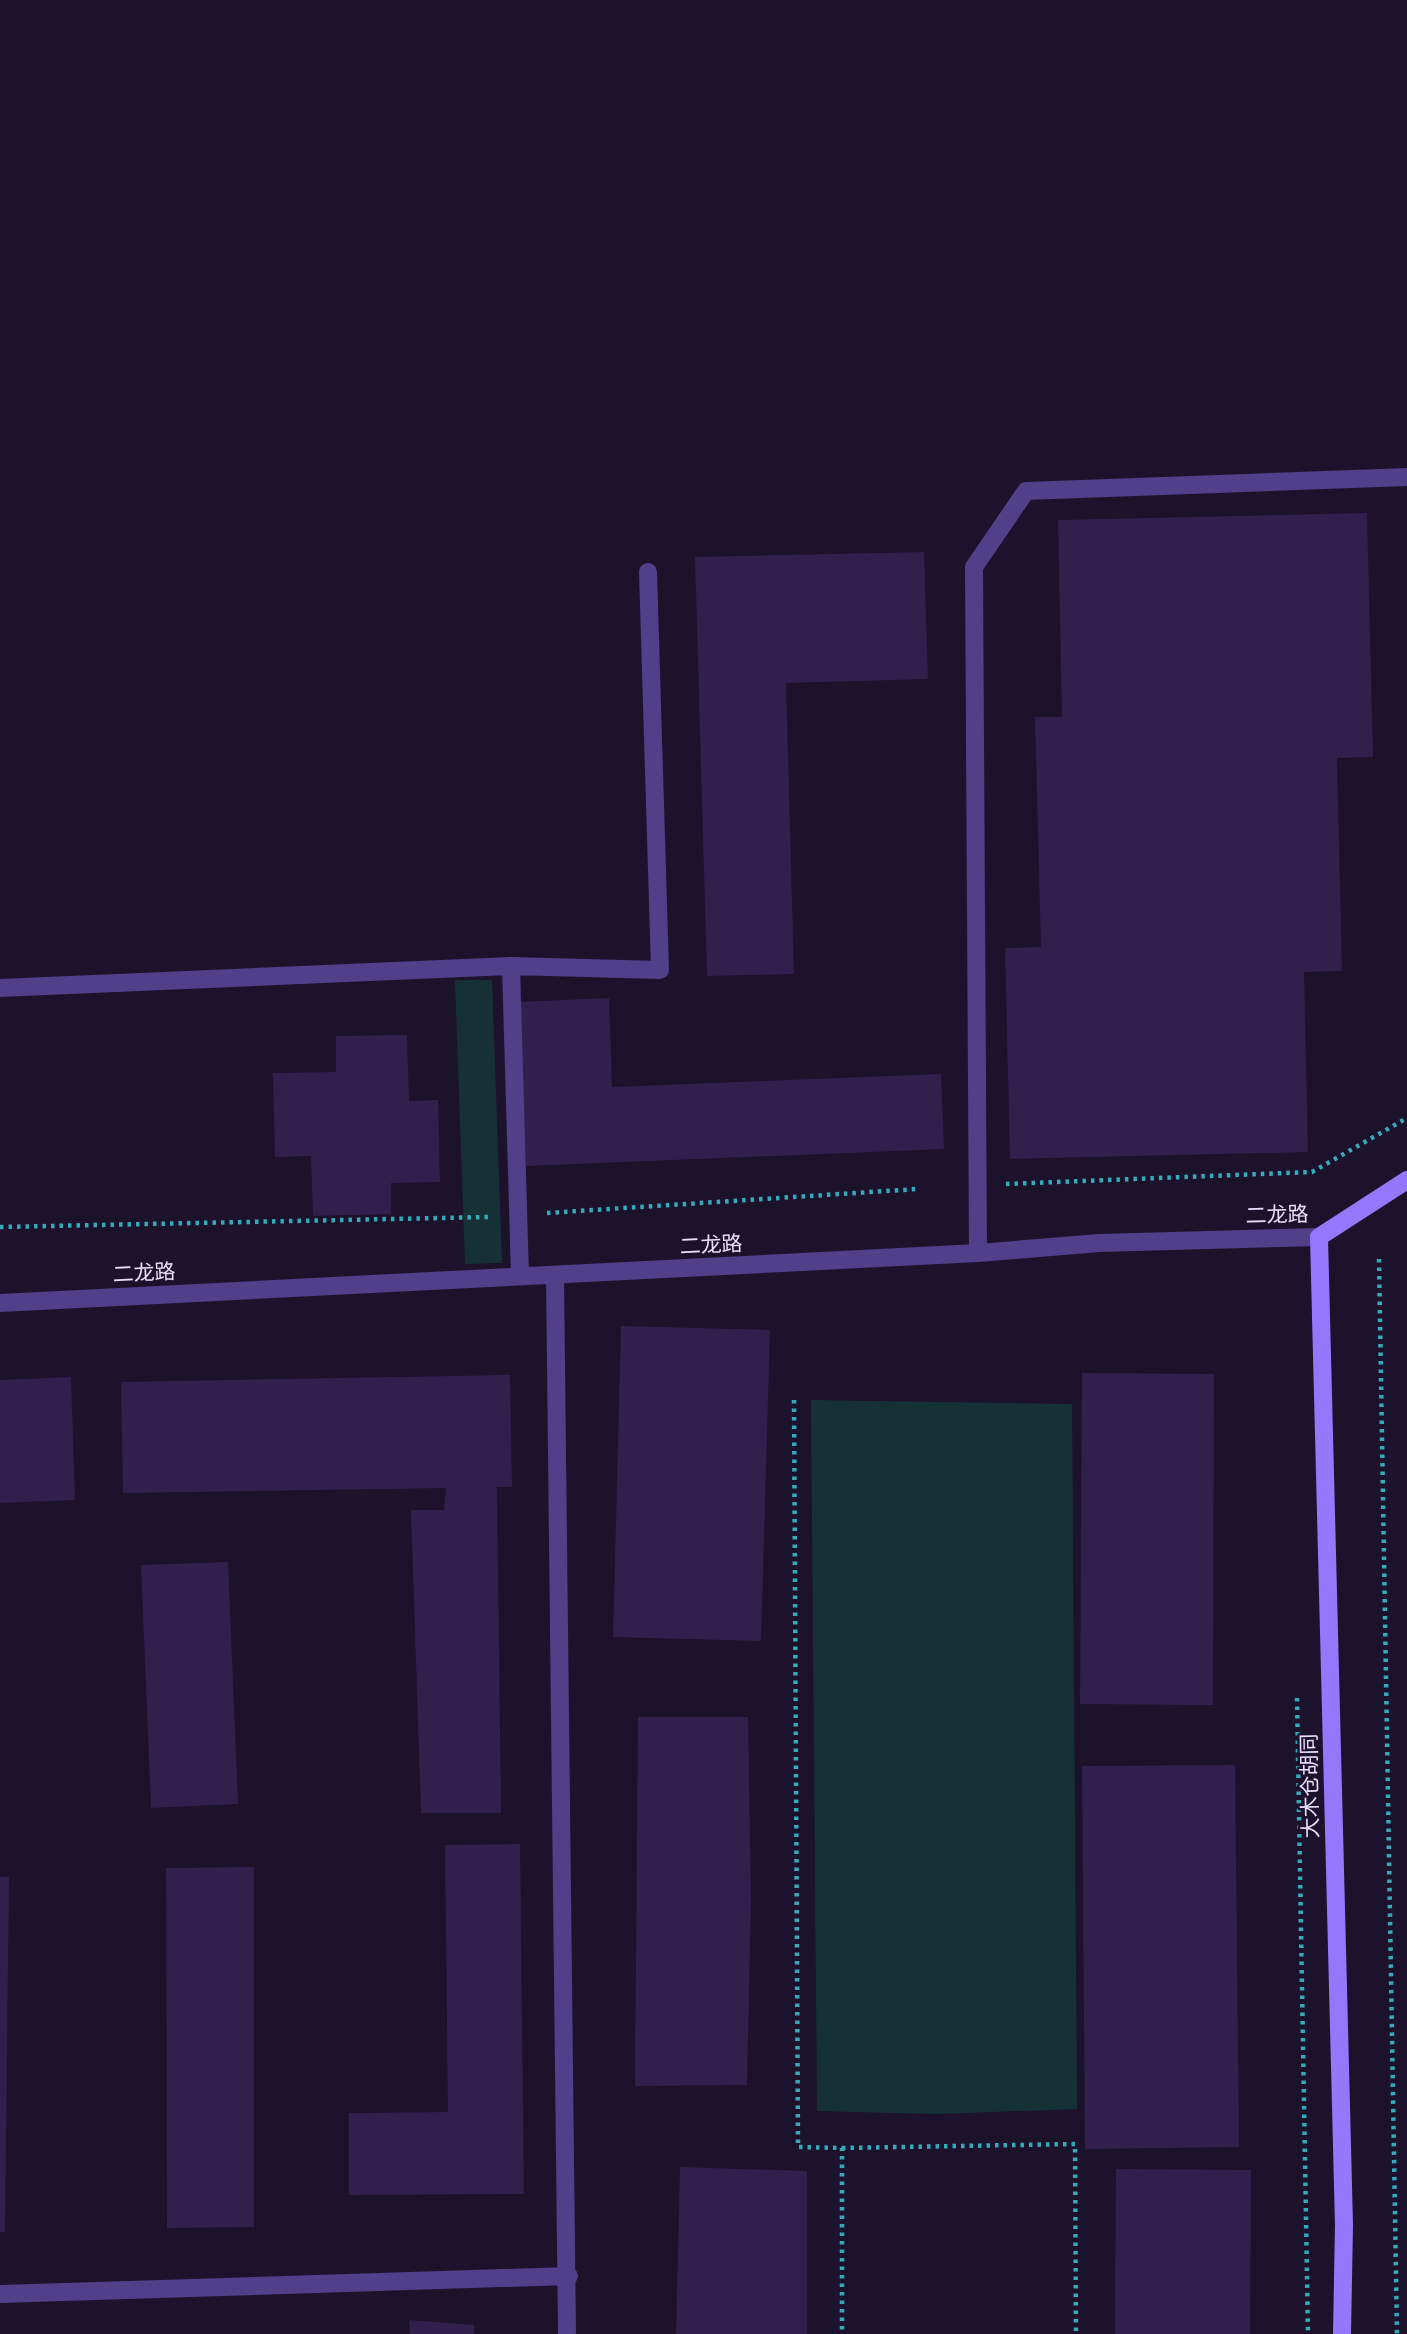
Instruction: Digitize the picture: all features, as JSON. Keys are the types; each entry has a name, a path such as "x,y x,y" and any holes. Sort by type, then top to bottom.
{"street":[{"path":"978,1253 974,567 1026,491 1407,477"},
{"path":"0,988 511,966 660,970 648,572"},
{"path":"511,966 520,1276"},
{"name":"二龙路","path":"0,1303 978,1253 1099,1242 1320,1237 1407,1180"},
{"name":"大木仓胡同","path":"1320,1237 1344,2225 1342,2334"},
{"path":"555,1276 569,2276 567,2334"},
{"path":"0,2294 569,2276"}],"path":[{"path":"1002,1184 1312,1172 1407,1118"},
{"path":"0,1227 519,1215 917,1189"},
{"path":"1379,1259 1397,2334"},
{"path":"794,1400 798,2147 1075,2144 1076,2334"},
{"path":"1297,1695 1308,2334"},
{"path":"842,2148 842,2334"}],"green space":[{"path":"455,980 492,980 502,1263 465,1264"},
{"path":"811,1400 1072,1404 1077,2109 937,2114 817,2111"}],"building":[{"path":"1367,513 1373,757 1337,758 1342,971 1304,972 1308,1152 1010,1159 1005,948 1041,947 1035,717 1062,717 1058,520"},
{"path":"924,552 928,679 786,683 794,974 707,976 695,557"},
{"path":"609,998 612,1087 941,1074 944,1149 526,1166 519,1002"},
{"path":"407,1035 409,1101 438,1100 440,1182 391,1183 391,1214 313,1216 311,1156 275,1157 273,1073 336,1072 336,1036"},
{"path":"621,1326 770,1330 761,1641 613,1637"},
{"path":"1082,1373 1214,1374 1213,1705 1080,1704"},
{"path":"510,1375 512,1487 497,1487 501,1813 421,1813 411,1510 444,1510 446,1488 123,1493 121,1382"},
{"path":"71,1377 75,1500 0,1503 0,1380"},
{"path":"228,1562 238,1804 151,1808 141,1565"},
{"path":"638,1717 748,1717 751,1901 747,2085 635,2086"},
{"path":"1235,1765 1239,2147 1085,2149 1082,1766"},
{"path":"520,1844 524,2194 349,2195 349,2113 448,2112 445,1845"},
{"path":"254,1867 254,2227 167,2228 166,1868"},
{"path":"0,1877 9,1877 5,2232 0,2232"},
{"path":"680,2167 807,2171 807,2334 676,2334"},
{"path":"1116,2169 1251,2170 1250,2334 1115,2334"},
{"path":"409,2320 474,2325 474,2334 410,2334"}]}
